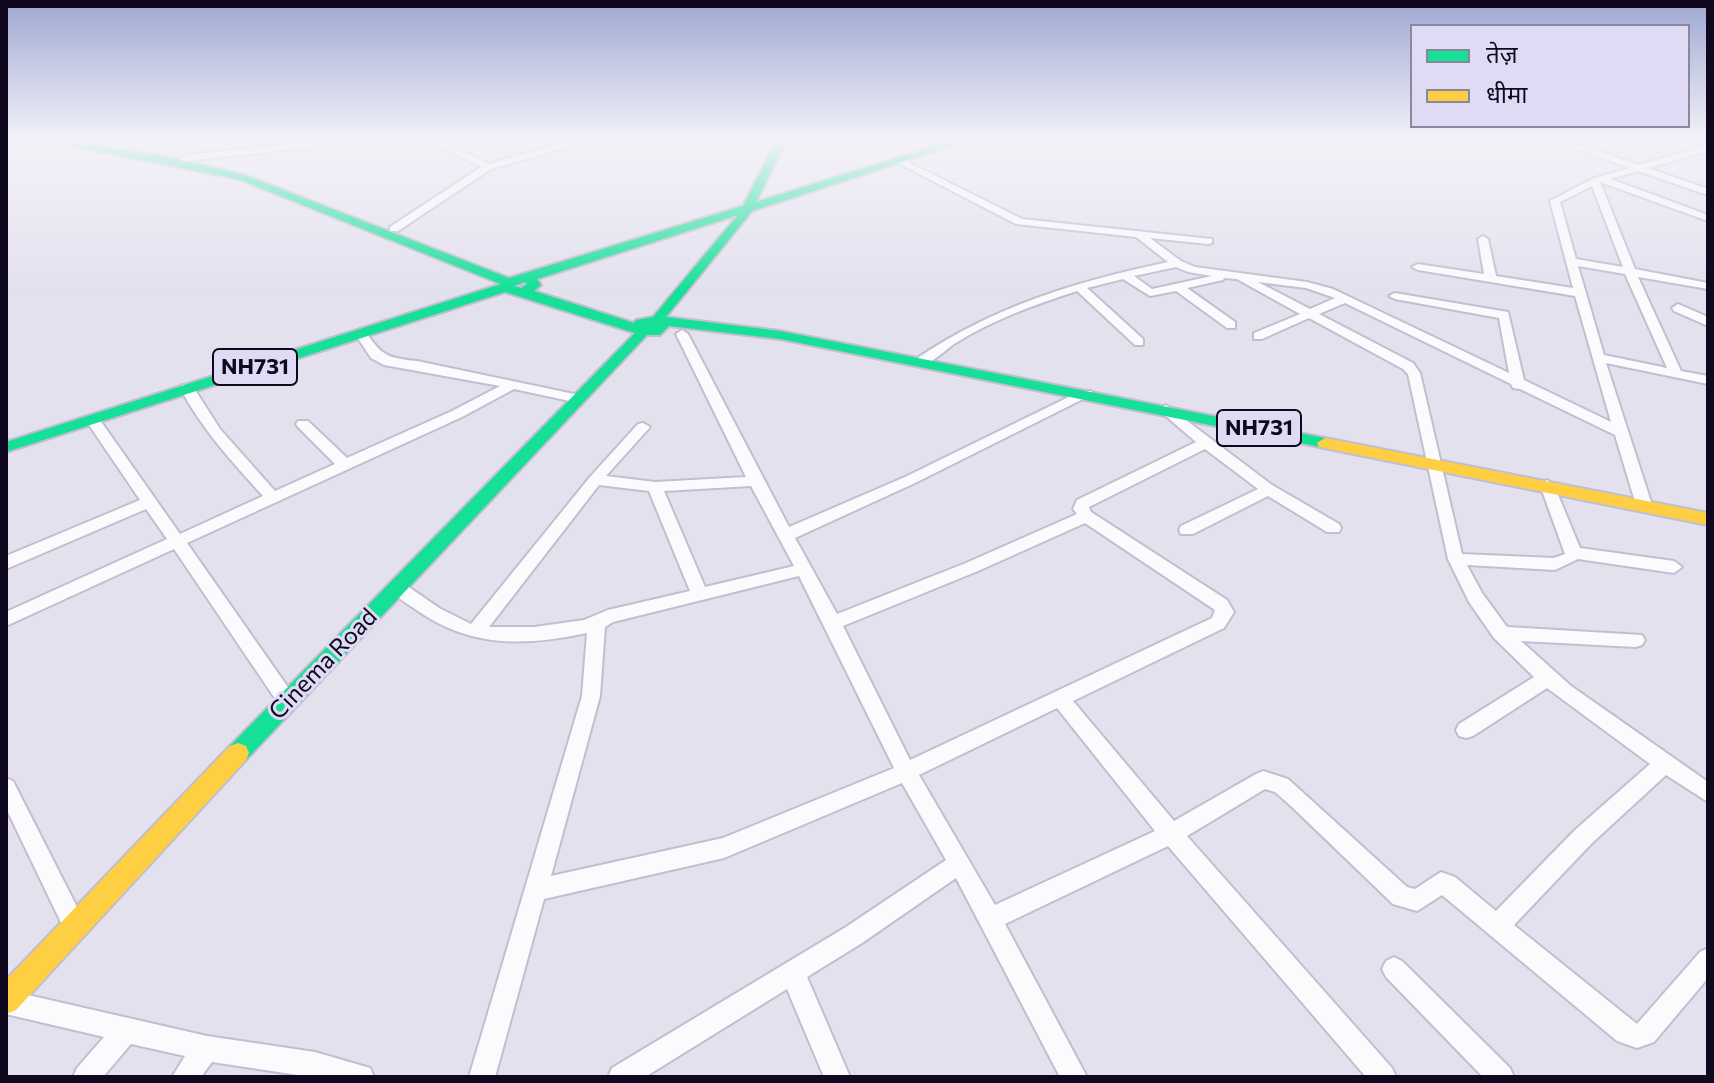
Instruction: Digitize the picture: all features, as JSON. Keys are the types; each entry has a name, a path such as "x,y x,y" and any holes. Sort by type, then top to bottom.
{"main road":[{"path":"274,190 519,284 817,190"},
{"path":"293,190 394,229 519,284"},
{"name":"Cinema Road","path":"6,1001 287,701 651,326 744,212 756,190"},
{"path":"744,212 813,190"},
{"name":"NH731","path":"6,447 519,284 682,334 773,343 809,343"},
{"name":"NH731","path":"651,326 780,335 1166,409 1708,519"}],"street":[{"path":"394,229 454,190"},
{"path":"956,190 1020,222 1141,237 1208,241"},
{"path":"1578,190 1555,201 1644,505"},
{"path":"1600,190 1630,272 1676,374"},
{"path":"1625,190 1708,218"},
{"path":"1141,237 1192,270 1316,287 1622,433"},
{"path":"1483,239 1491,279"},
{"path":"1571,261 1708,286"},
{"path":"921,362 970,328 1078,286 1177,263"},
{"path":"1418,267 1580,293"},
{"path":"1124,274 1150,293 1226,276"},
{"path":"1242,278 1396,359 1414,373 1456,559 1500,633 1547,678 1708,793"},
{"path":"1078,286 1139,342"},
{"path":"1179,288 1231,325"},
{"path":"1395,296 1504,315 1518,385"},
{"path":"1258,336 1344,299"},
{"path":"1678,308 1708,322"},
{"path":"361,334 375,355 389,362 579,399"},
{"path":"682,334 756,481 833,623 906,772 960,863 1074,1077"},
{"path":"1599,358 1708,380"},
{"path":"6,619 343,463 457,414 512,385"},
{"path":"187,388 198,410 219,438 271,496"},
{"path":"786,535 910,480 1086,394"},
{"path":"1166,409 1205,443 1269,490 1333,528"},
{"path":"92,419 287,701"},
{"path":"303,424 343,463"},
{"path":"475,632 595,480 643,427"},
{"path":"535,890 724,848 906,772 1218,623 1225,612 1221,605 1086,516 1081,509 1082,504 1205,443"},
{"path":"595,480 655,487 756,481"},
{"path":"1547,485 1574,553"},
{"path":"655,487 700,595"},
{"path":"1187,530 1269,490"},
{"path":"6,563 149,502"},
{"path":"833,623 972,567 1086,516"},
{"path":"1456,559 1555,564 1566,562 1574,553"},
{"path":"1574,553 1674,567"},
{"path":"397,587 439,617 475,632 557,634 597,624 608,617 804,569"},
{"path":"482,1077 591,696 597,624"},
{"path":"1500,633 1636,640"},
{"path":"1466,730 1547,678"},
{"path":"1060,698 1171,834 1383,1077"},
{"path":"1496,927 1583,837 1666,762"},
{"path":"990,919 1171,834 1263,780 1273,781 1298,799 1401,896 1417,900 1441,883 1447,885 1613,1022 1637,1036 1645,1033 1708,960"},
{"path":"6,787 75,927"},
{"path":"621,1077 648,1070 960,863"},
{"path":"1394,969 1501,1077"},
{"path":"793,974 837,1077"},
{"path":"6,1001 207,1049 310,1071 361,1077"},
{"path":"86,1077 126,1030"},
{"path":"185,1077 207,1049"}],"traffic: fast":[{"path":"273,190 508,282"},
{"path":"657,320 744,215 757,190"},
{"path":"528,278 807,190"},
{"path":"6,447 504,288 515,279 528,278 535,285 523,292 504,288"},
{"path":"523,292 644,331 655,332 664,324 657,320 641,323 640,329"},
{"path":"662,321 780,335 1325,443"},
{"path":"238,753 644,331"}],"traffic: slow":[{"path":"1325,443 1708,519"},
{"path":"6,1000 238,753"}]}
